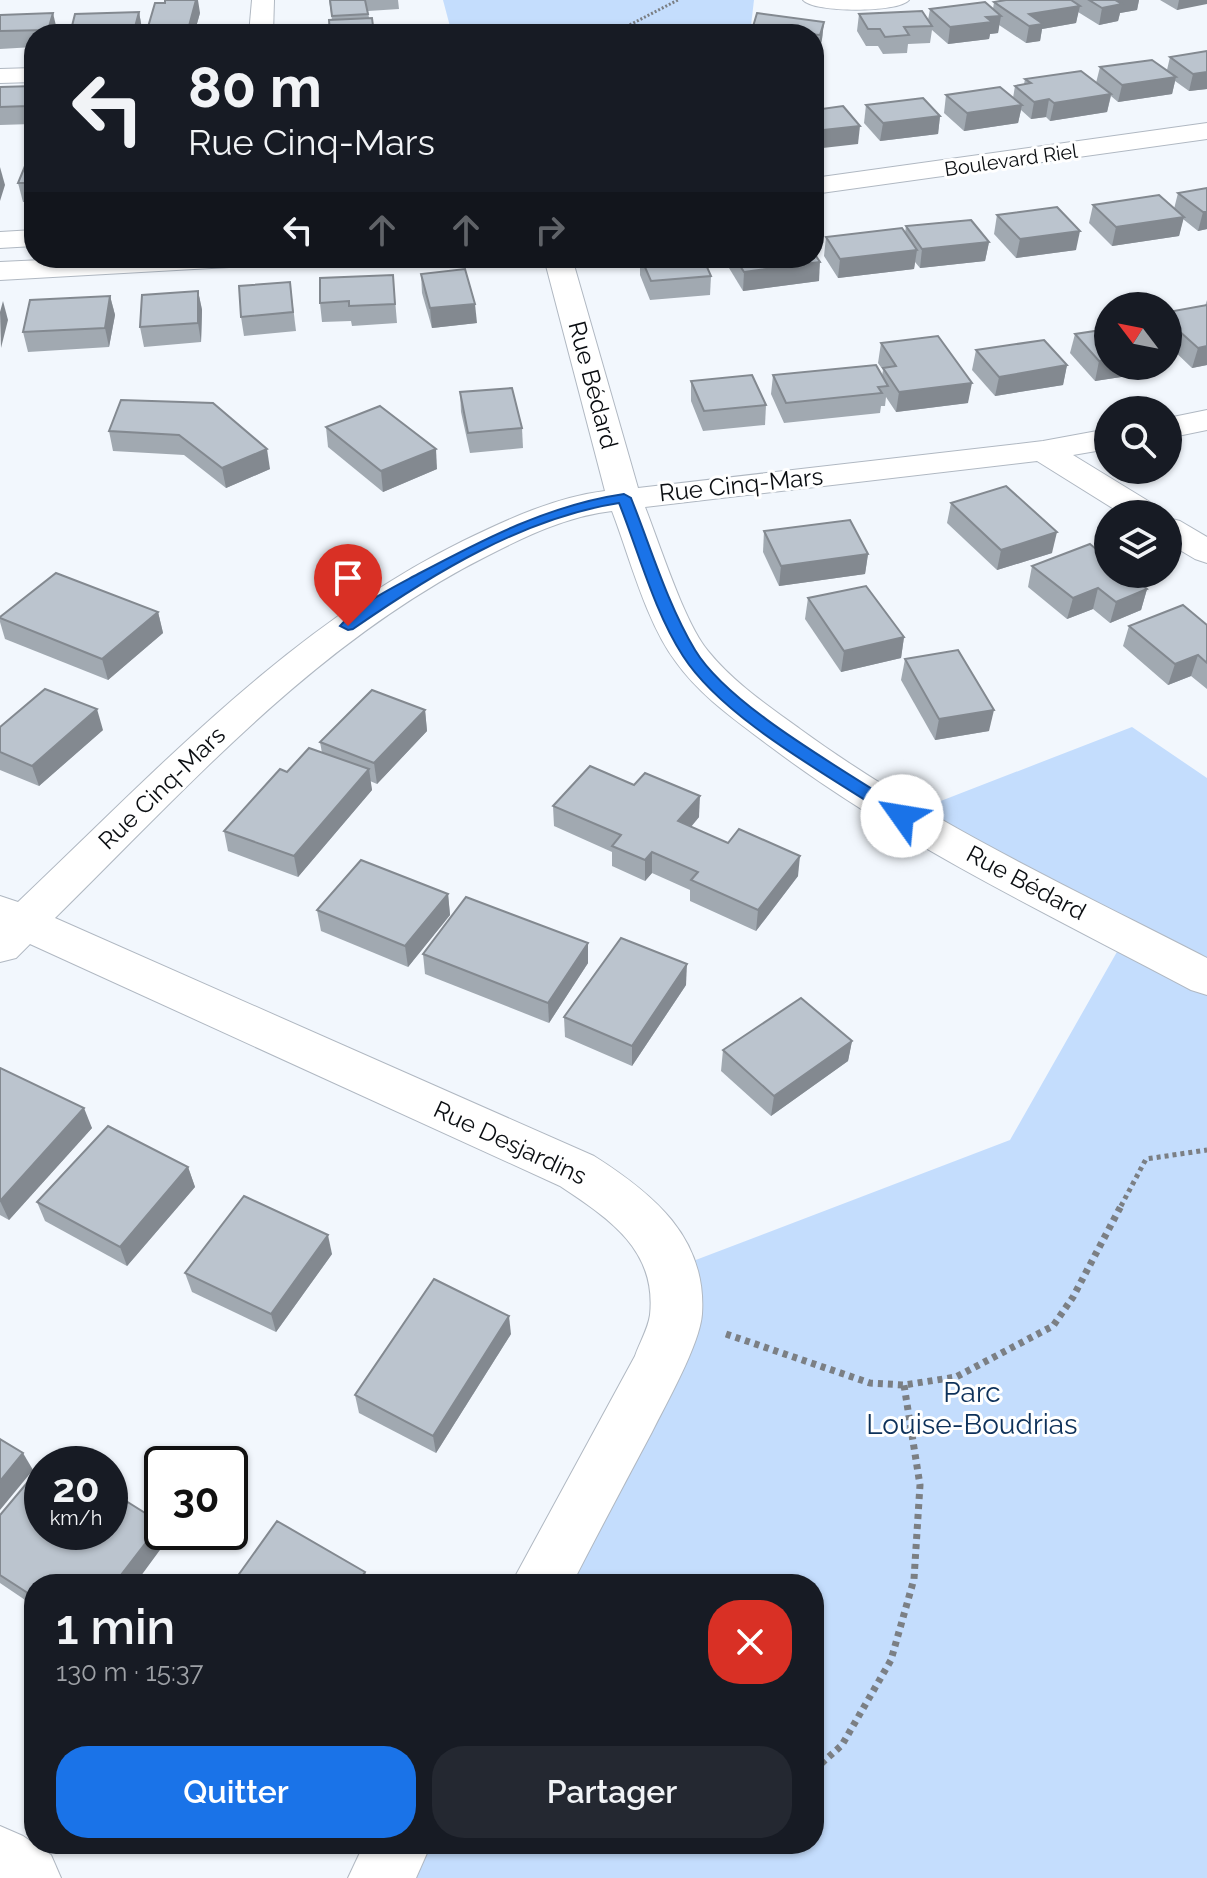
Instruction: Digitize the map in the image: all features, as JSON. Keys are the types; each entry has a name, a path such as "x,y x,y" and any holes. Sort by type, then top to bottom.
{"street":[{"path":"262,24 263,0"},
{"path":"814,0 851,3 898,0"},
{"path":"0,76 24,75"},
{"name":"Boulevard Riel","path":"824,185 1207,131"},
{"path":"0,240 24,239"},
{"path":"0,271 57,268"},
{"name":"Rue Bédard","path":"561,268 624,498 690,655 725,693 818,763 902,816 1207,978"},
{"path":"1182,425 1207,420"},
{"name":"Rue Cinq-Mars","path":"8,927 257,696 324,643 398,591 501,535 584,504 1043,451 1094,442"},
{"path":"1043,451 1123,500"},
{"path":"1182,537 1207,552"},
{"name":"Rue Desjardins","path":"8,927 577,1171 620,1199 649,1226 672,1269 676,1316 658,1366 545,1574"},
{"path":"381,1878 394,1854"},
{"path":"0,1859 28,1878"}],"path":[{"path":"631,24 678,0"},
{"path":"676,1316 870,1383 904,1385 956,1377 1053,1326 1073,1297 1146,1159 1207,1150"},
{"path":"824,1761 842,1745 891,1660 914,1579 920,1485 904,1385"}],"green space":[{"path":"443,0 754,0 751,24 449,24"},
{"name":"Parc Louise-Boudrias","path":"1132,727 1207,778 1207,1878 381,1878 394,1854 824,1854 824,1574 544,1574 672,1269 1010,1140 1126,936 902,816"}],"building":[{"path":"165,0 196,0 190,24 149,24 155,3 165,3"},
{"path":"330,0 365,0 368,14 332,16"},
{"path":"1071,0 1080,6 1029,14 1043,24 1029,26 994,2"},
{"path":"1089,0 1115,0 1122,4 1102,8"},
{"path":"985,2 1001,16 986,17 992,22 950,27 930,9"},
{"path":"922,11 932,26 904,27 909,35 885,37 880,29 868,29 859,14"},
{"path":"139,12 136,24 72,24 75,14"},
{"path":"53,13 50,24 24,24 24,30 0,31 0,15"},
{"path":"757,13 824,22 823,24 754,24"},
{"path":"372,18 373,24 329,24 329,20"},
{"path":"1207,51 1207,72 1193,74 1170,57"},
{"path":"1152,60 1176,77 1122,85 1100,67"},
{"path":"1081,71 1111,94 1054,103 1049,99 1034,102 1015,86 1031,83 1025,79"},
{"path":"24,86 24,106 0,107 0,87"},
{"path":"1000,87 1022,105 967,113 946,95"},
{"path":"923,98 940,116 883,123 866,105"},
{"path":"843,106 860,126 824,130 824,109"},
{"path":"24,168 24,183 18,183"},
{"path":"1207,188 1207,212 1178,193"},
{"path":"1159,195 1184,217 1116,227 1093,205"},
{"path":"1057,207 1080,231 1020,239 997,215"},
{"path":"971,220 989,242 922,249 906,226"},
{"path":"902,228 917,250 840,259 826,237"},
{"path":"645,268 707,268 711,276 651,281"},
{"path":"741,268 774,268 744,272"},
{"path":"465,269 475,304 430,308 421,274"},
{"path":"393,275 395,304 349,306 349,301 320,303 320,278"},
{"path":"290,282 293,312 241,317 239,286"},
{"path":"198,291 198,323 140,327 142,295"},
{"path":"110,296 105,328 23,332 30,300"},
{"path":"1207,305 1207,346 1198,348 1182,334 1182,309"},
{"path":"1094,331 1094,355 1075,334"},
{"path":"938,336 972,383 899,392 883,368 896,366 881,343"},
{"path":"1044,340 1067,365 999,377 976,350"},
{"path":"876,365 888,386 878,387 882,393 786,403 773,375"},
{"path":"752,375 766,405 704,411 691,381"},
{"path":"512,388 522,428 468,433 460,392"},
{"path":"121,400 213,403 267,449 222,468 179,435 109,431"},
{"path":"380,406 436,449 381,471 326,427"},
{"path":"1006,486 1057,532 1001,550 951,503"},
{"path":"850,520 868,554 781,566 764,531"},
{"path":"1090,544 1094,547 1094,588 1098,588 1073,598 1032,566"},
{"path":"56,573 158,612 102,659 0,618"},
{"path":"866,586 904,637 844,651 808,598"},
{"path":"1098,588 1147,589 1116,602"},
{"path":"1183,605 1207,625 1207,663 1198,655 1175,664 1129,626"},
{"path":"958,650 994,710 939,719 905,659"},
{"path":"45,689 97,709 32,766 0,752 0,727"},
{"path":"372,690 425,710 374,763 320,742"},
{"path":"309,748 369,769 294,856 224,831 280,769 287,772"},
{"path":"590,766 634,785 645,773 700,796 678,821 728,843 739,829 800,856 758,910 691,880 698,872 652,852 645,860 612,846 621,835 553,806"},
{"path":"361,860 448,894 405,946 317,910"},
{"path":"466,897 588,943 548,1003 423,954"},
{"path":"621,938 687,964 632,1046 564,1017"},
{"path":"801,998 852,1041 774,1096 723,1050"},
{"path":"0,1068 84,1108 0,1201"},
{"path":"108,1126 188,1167 120,1247 37,1202"},
{"path":"244,1196 328,1235 271,1314 185,1273"},
{"path":"434,1279 509,1316 433,1436 355,1395"},
{"path":"0,1439 23,1453 0,1481"},
{"path":"24,1486 24,1550 128,1550 128,1502 144,1512 144,1545 122,1574 24,1574 24,1591 0,1575 0,1515"},
{"path":"277,1521 365,1572 364,1574 239,1574"}],"route":[{"path":"348,626 398,591 501,535 584,504 624,498 672,620 690,655 725,693 770,729 902,816"}]}
